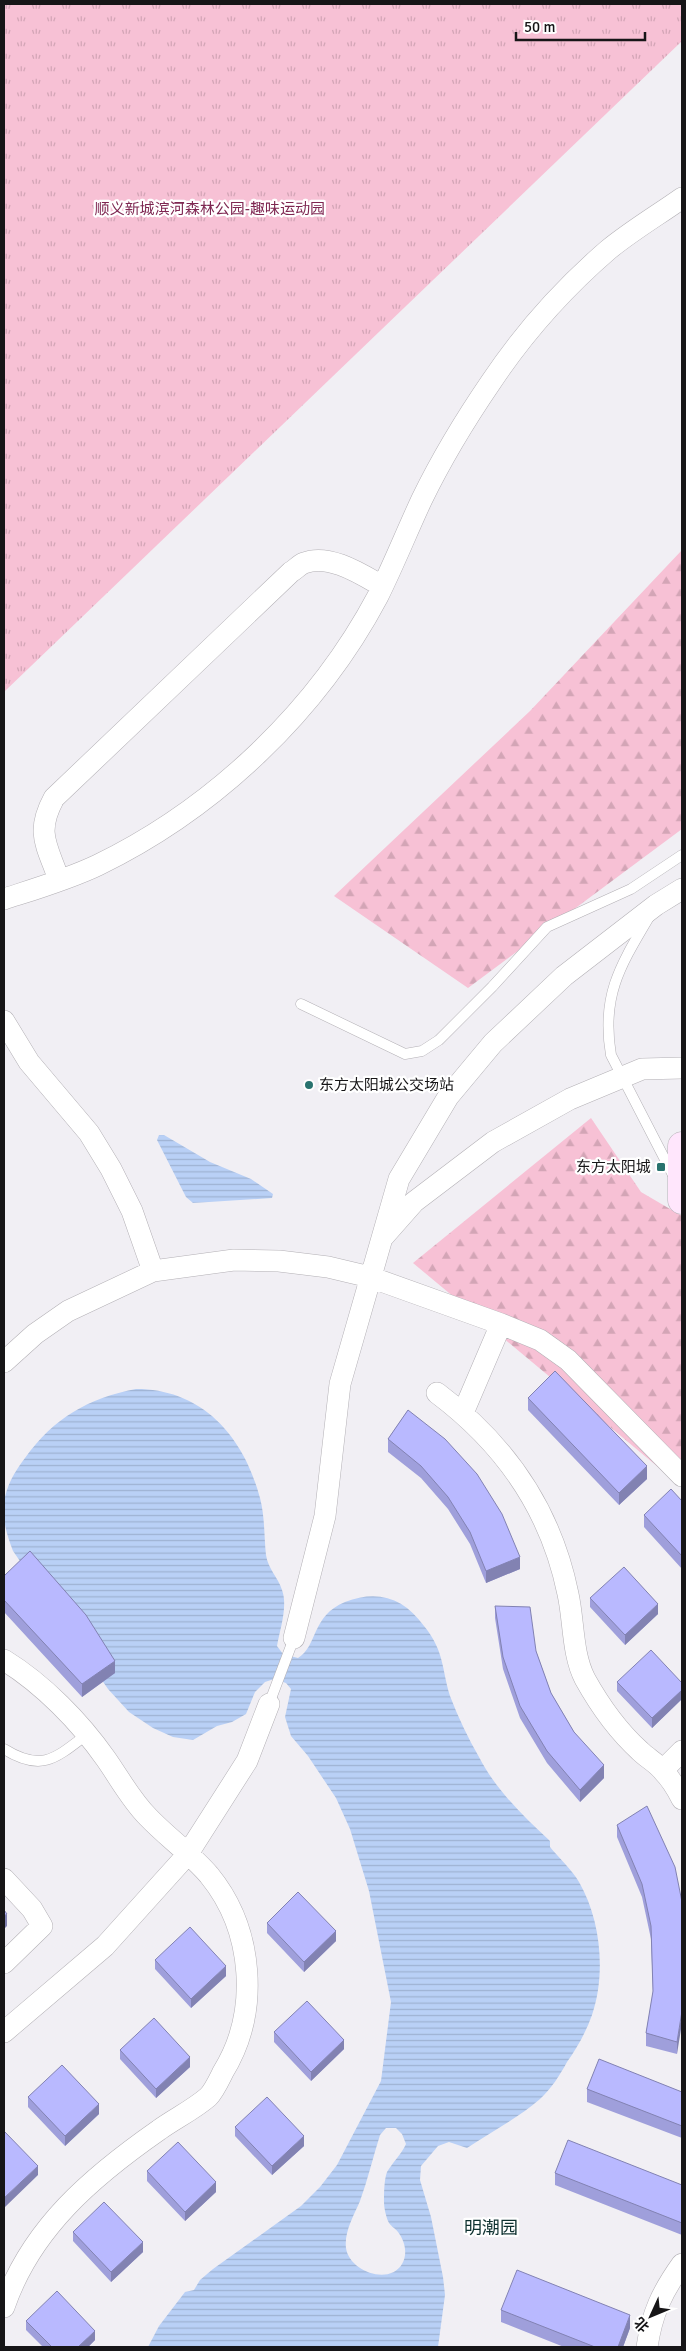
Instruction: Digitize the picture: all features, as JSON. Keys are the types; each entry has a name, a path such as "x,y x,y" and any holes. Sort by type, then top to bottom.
{"main road":[{"path":"682,1146 682,1195"}],"street":[{"path":"4,900 96,866 145,840 192,808 230,778 277,733 312,694 348,645 382,586 452,442 492,380 534,326 579,277 610,249 682,198"},
{"path":"59,880 43,834 45,815 54,798 291,572 304,563 322,561 351,568 382,586"},
{"path":"294,1638 325,1516 340,1384 379,1242 399,1178 448,1097 493,1043 564,976 656,905 682,890"},
{"path":"4,1021 29,1062 89,1134 111,1169 132,1211 152,1271"},
{"path":"379,1242 414,1202 493,1142 570,1099 642,1069 682,1068"},
{"path":"4,1362 35,1334 68,1311 152,1271 234,1260 279,1261 328,1267 370,1278 501,1324 540,1340 568,1360 682,1476"},
{"path":"463,1413 501,1324"},
{"path":"437,1393 463,1413 496,1446 514,1468 541,1511 554,1542 568,1594 574,1640 584,1677 604,1710 640,1751 663,1770 682,1799"},
{"path":"4,1660 40,1687 86,1735 147,1816 209,1875 231,1909 244,1946 248,1984 244,2023 230,2060 209,2096 121,2156 85,2186 46,2228 29,2252 11,2287 4,2307"},
{"path":"4,2032 105,1946 187,1855 247,1761 269,1704"},
{"path":"663,1770 682,1751"},
{"path":"4,1879 32,1909 42,1926 4,1963"},
{"path":"647,2347 650,2326 662,2292 682,2264"}],"lane":[{"path":"301,1004 405,1054 422,1051 439,1040 547,927 631,889 682,854"},
{"path":"656,905 620,968 609,1001 607,1033 611,1055 682,1195"},
{"path":"269,1704 294,1638"},
{"path":"4,1749 18,1758 41,1763 59,1756 86,1735"}],"green space":[{"name":"顺义新城滨河森林公园-趣味运动园","path":"4,4 682,4 682,41 4,692"},
{"path":"682,550 682,829 468,988 334,896 530,711"},
{"path":"591,1118 641,1192 682,1216 682,1487 413,1263"}],"water":[{"path":"159,1135 164,1135 210,1162 251,1179 273,1194 272,1198 193,1203 186,1197 157,1140"},
{"path":"136,1389 160,1391 181,1397 200,1407 217,1421 243,1455 253,1476 260,1498 267,1560 284,1596 283,1618 277,1646 283,1654 298,1658 309,1646 326,1615 334,1608 357,1598 379,1596 389,1599 399,1603 416,1616 436,1645 453,1704 467,1735 493,1781 550,1841 550,1847 579,1882 592,1913 599,1947 600,1965 596,1999 584,2034 558,2077 540,2099 514,2119 467,2148 449,2142 438,2146 421,2166 420,2180 431,2217 445,2295 438,2347 148,2347 159,2326 185,2292 194,2290 200,2280 213,2269 301,2206 320,2187 337,2165 381,2081 391,2002 369,1891 350,1829 336,1798 308,1756 291,1736 285,1717 291,1689 286,1683 274,1679 265,1682 255,1692 246,1714 232,1722 217,1726 193,1740 173,1737 153,1728 129,1712 108,1689 13,1551 5,1527 4,1503 7,1491 18,1468 36,1444 60,1421 87,1404","holes":["386,2128 396,2128 402,2134 406,2144 387,2172 384,2204 389,2223 402,2239 405,2256 402,2264 396,2271 379,2275 370,2273 354,2263 349,2256 346,2242 348,2230 363,2193 380,2135"]}],"building":[{"path":"555,1371 647,1466 619,1493 528,1398"},
{"path":"408,1410 445,1439 477,1474 502,1514 520,1557 486,1571 470,1532 448,1497 421,1466 388,1439"},
{"path":"671,1489 682,1501 682,1556 644,1515"},
{"path":"30,1551 86,1615 115,1661 82,1684 4,1600 4,1576"},
{"path":"624,1567 658,1604 625,1635 590,1598"},
{"path":"495,1606 530,1607 536,1651 551,1693 574,1732 604,1765 580,1790 547,1751 520,1706 503,1657"},
{"path":"651,1650 682,1683 682,1690 652,1718 617,1682"},
{"path":"647,1806 675,1867 682,1902 682,2011 677,2042 646,2033 653,1991 651,1926 642,1884 617,1825"},
{"path":"298,1892 336,1931 304,1962 267,1923"},
{"path":"190,1927 226,1966 191,1999 155,1960"},
{"path":"307,2001 344,2040 311,2072 274,2032"},
{"path":"154,2018 190,2057 156,2089 120,2050"},
{"path":"599,2059 682,2092 682,2126 587,2089"},
{"path":"62,2065 99,2104 65,2136 28,2097"},
{"path":"267,2097 304,2136 272,2166 235,2127"},
{"path":"4,2131 38,2166 4,2198"},
{"path":"568,2140 682,2185 682,2223 555,2173"},
{"path":"178,2142 216,2182 185,2212 147,2171"},
{"path":"104,2202 143,2242 111,2272 73,2232"},
{"path":"517,2270 630,2315 618,2347 595,2347 501,2310"},
{"path":"57,2291 95,2331 78,2347 52,2347 26,2321"}],"place":[{"name":"东方太阳城公交场站","path":"309,1085"},
{"name":"东方太阳城","path":"661,1167"}],"district":[{"name":"明潮园","path":"491,2228"}]}
